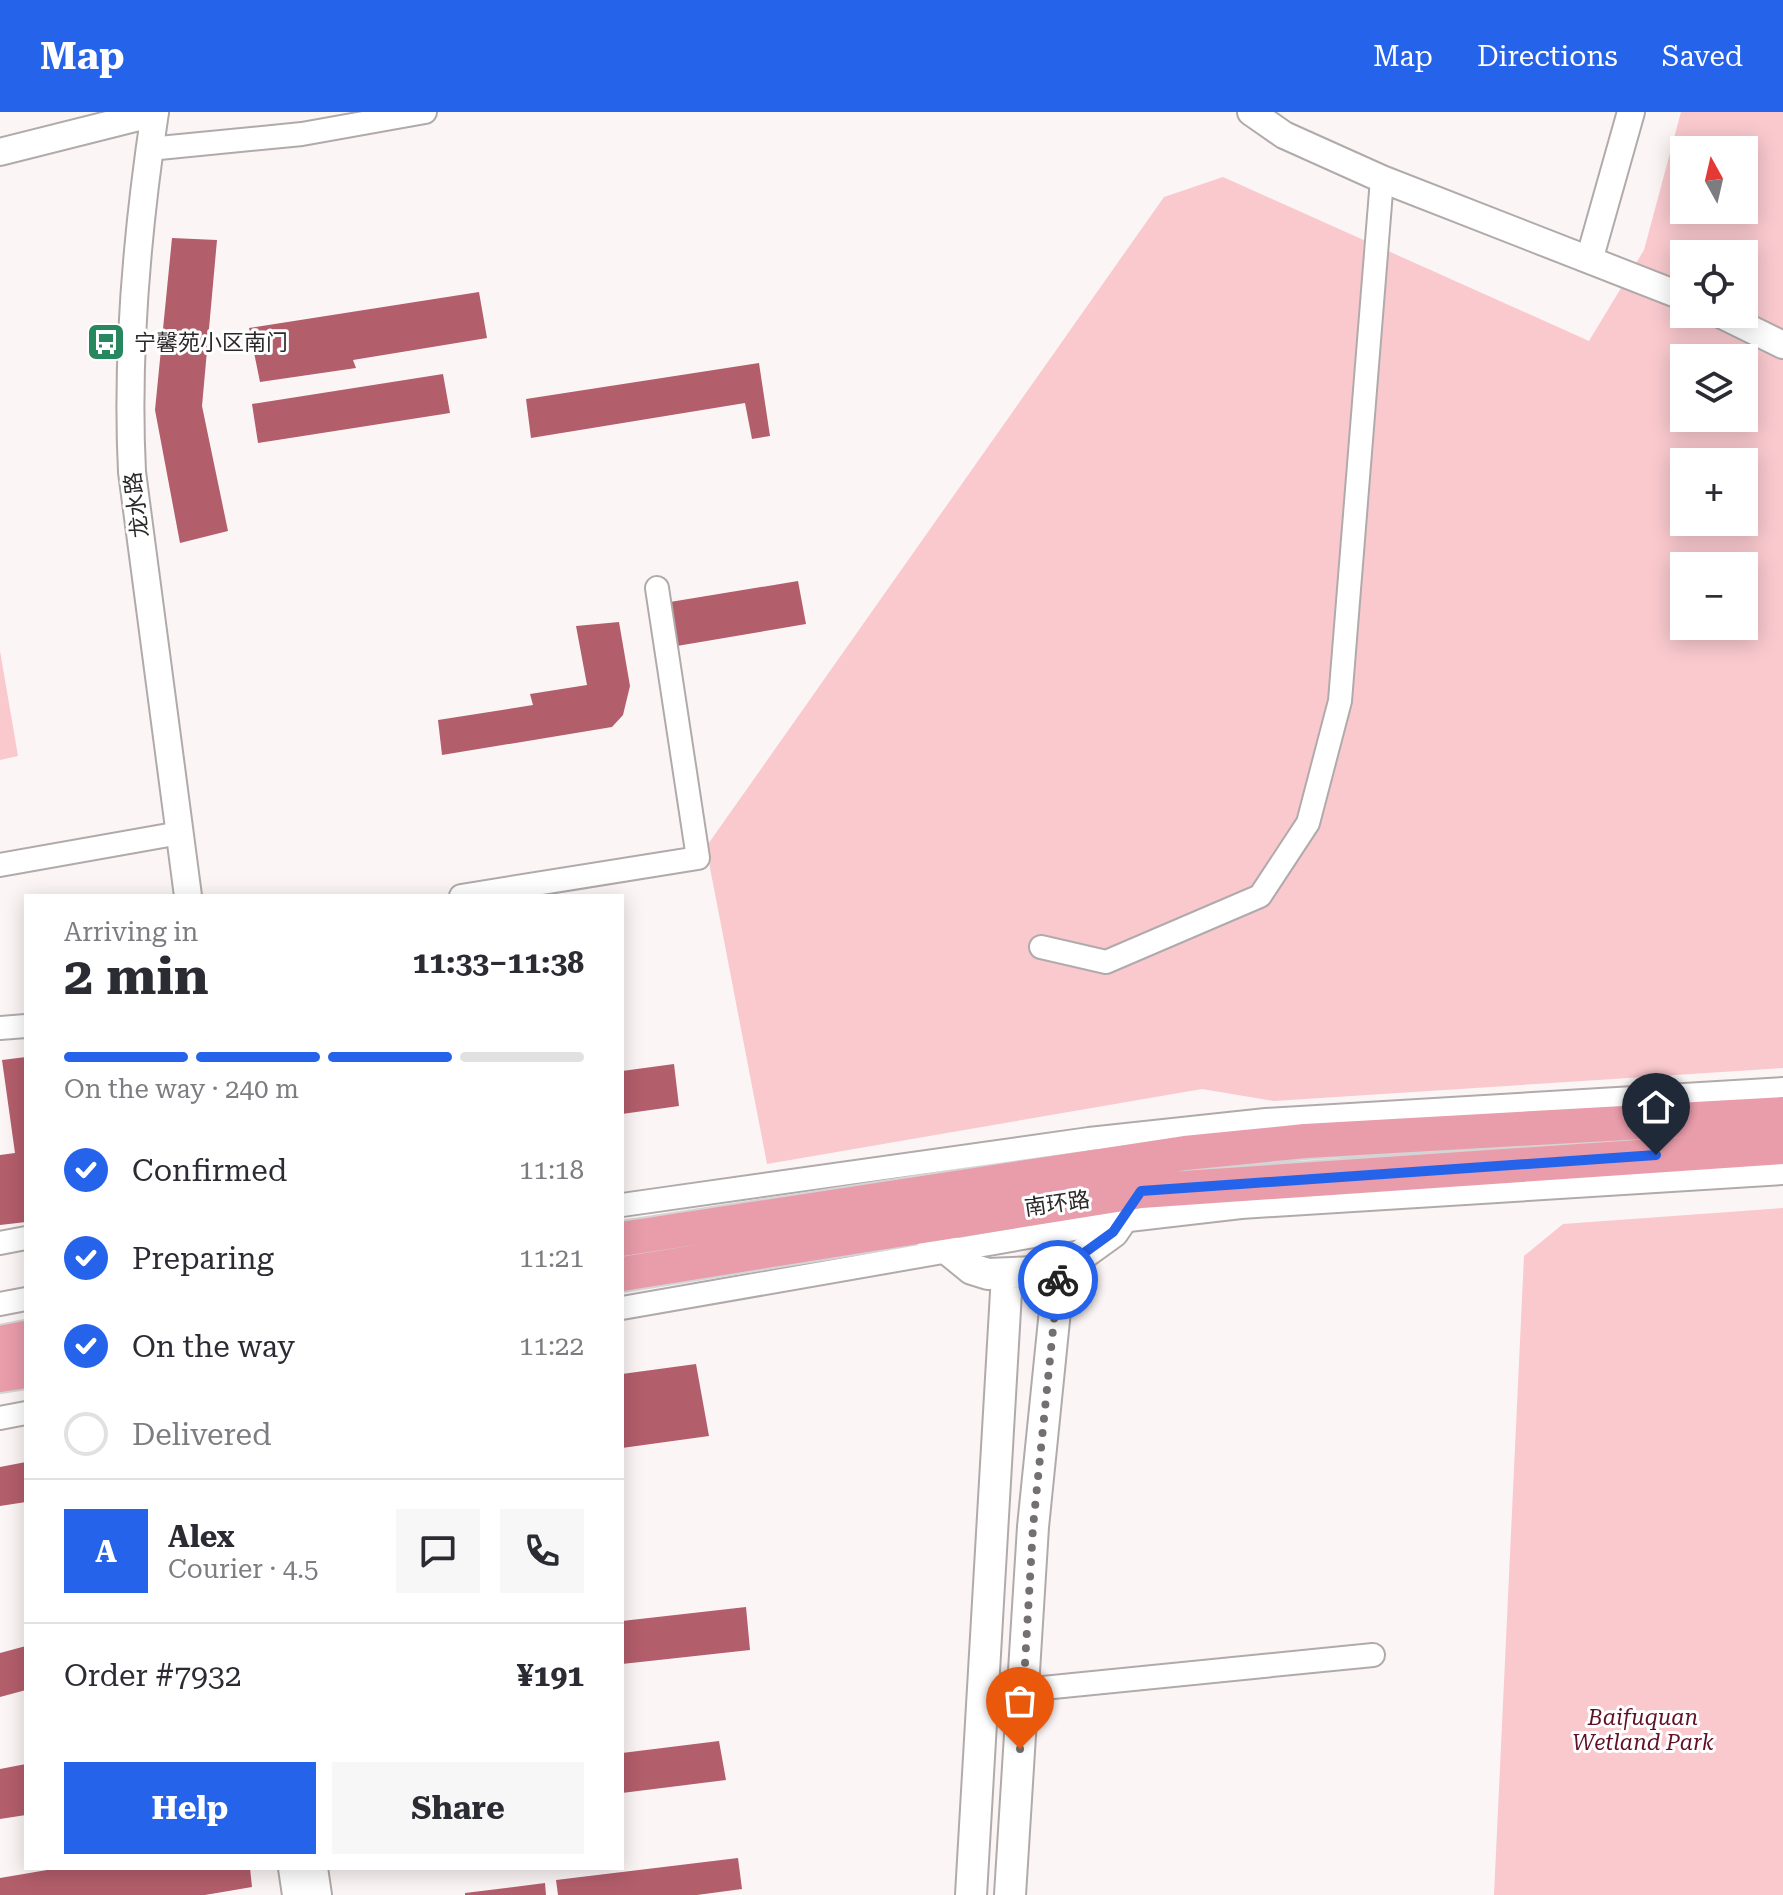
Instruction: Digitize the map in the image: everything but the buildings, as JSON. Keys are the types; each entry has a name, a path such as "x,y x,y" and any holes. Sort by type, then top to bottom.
{"main road":[{"name":"南环路","path":"624,1239 1169,1156 1304,1130 1783,1114"},
{"name":"南环路","path":"624,1274 1141,1191 1308,1190 1783,1147"},
{"path":"919,1226 972,1269 1007,1275 1059,1271 1113,1232 1141,1191"},
{"path":"1010,1895 1033,1527 1059,1271"},
{"path":"971,1895 1007,1275"},
{"path":"0,1343 24,1338"},
{"path":"0,1375 24,1371"}],"street":[{"path":"0,152 155,112"},
{"name":"龙水路","path":"155,112 129,341 129,407 132,472 188,894"},
{"path":"149,149 302,134 425,112"},
{"path":"1251,112 1284,135 1382,179 1590,257 1670,291"},
{"path":"1590,257 1631,112"},
{"path":"1041,947 1106,962 1260,896 1308,823 1340,701 1382,179"},
{"path":"1748,328 1783,345"},
{"path":"473,894 698,858 657,588"},
{"path":"0,865 180,833"},
{"path":"0,1028 24,1026"},
{"path":"624,1205 1089,1139 1304,1130 1783,1089"},
{"path":"624,1308 1308,1190 1783,1173"},
{"path":"0,1243 24,1238"},
{"path":"0,1304 24,1299"},
{"path":"0,1418 24,1413"},
{"path":"1023,1690 1373,1655"},
{"path":"292,1870 296,1895"},
{"path":"314,1870 318,1895"}],"green space":[{"path":"1681,112 1783,112 1783,1068 1274,1101 1202,1089 767,1164 706,847 1164,197 1223,177 1589,341 1644,250 1670,153 1670,224 1758,224 1758,136 1675,136"},
{"path":"0,651 18,756 0,760"},
{"name":"Baifuquan Wetland Park","path":"1783,1208 1783,1895 1494,1895 1524,1256 1563,1224"}],"way so far":[{"path":"1020,1749 1033,1527 1058,1280"}],"place":[{"name":"宁馨苑小区南门","path":"106,342"}],"route":[{"path":"1058,1280 1059,1271 1113,1232 1141,1191 1656,1155"}]}
